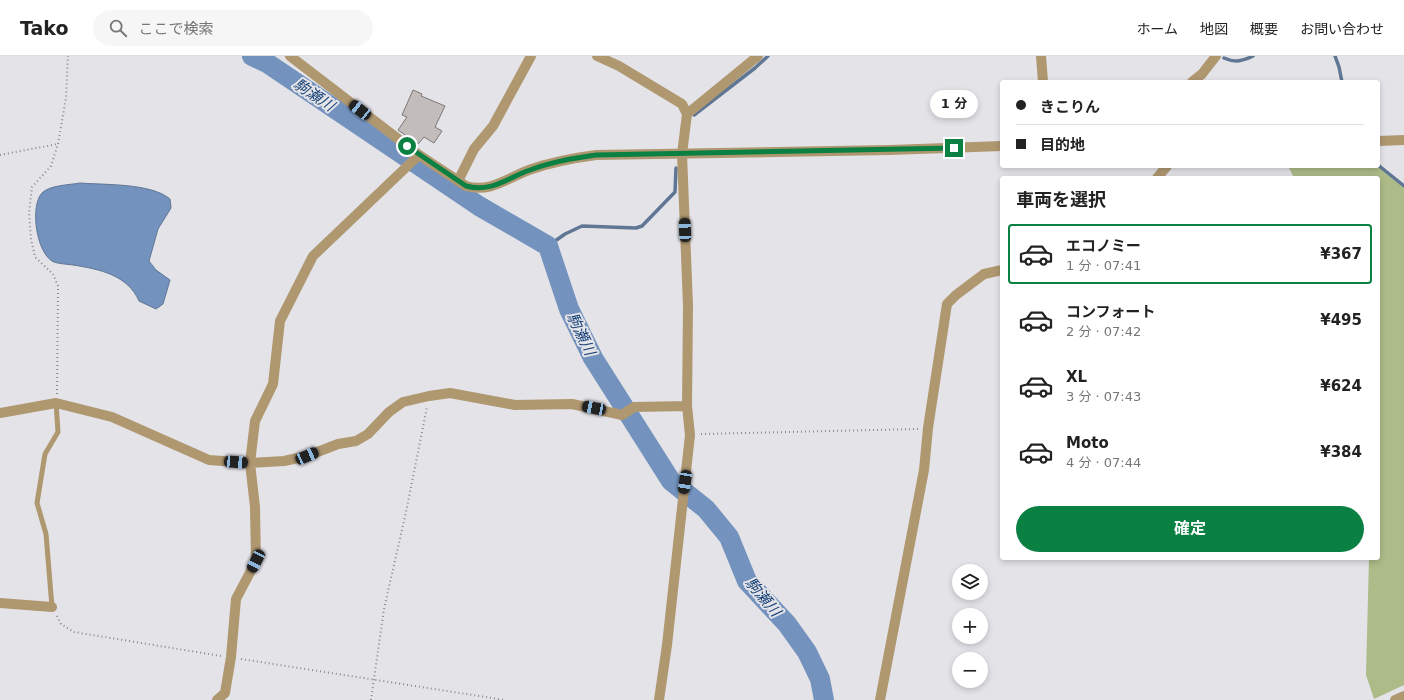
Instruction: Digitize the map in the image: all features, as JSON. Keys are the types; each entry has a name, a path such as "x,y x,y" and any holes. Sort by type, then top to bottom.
{"street":[{"path":"290,56 418,155 466,186 474,189 488,189 529,170 562,160 596,155 890,150 1000,146"},
{"path":"458,181 474,148 493,126 532,56"},
{"path":"597,56 619,66 682,104 687,114 682,154 688,306 687,406 690,435 667,645 659,700"},
{"path":"687,114 758,56"},
{"path":"1041,56 1043,80"},
{"path":"1194,80 1202,74 1216,56"},
{"path":"1380,141 1404,140"},
{"path":"217,700 224,693 231,657 236,599 256,561 254,507 250,463 254,421 273,384 280,321 313,256 418,155"},
{"path":"880,700 924,470 928,428 947,304 956,295 984,274 1000,270"},
{"path":"0,413 56,403 112,417 209,460 250,463 284,461 307,456 338,444 356,441 368,434 389,412 403,402 450,393 515,405 572,404 628,411 687,406"},
{"path":"0,603 52,607"},
{"path":"1395,700 1404,696"}],"lane":[{"path":"52,607 46,534 37,503 45,454 58,432 56,403"}],"path":[{"path":"56,403 58,286 53,274 35,257 30,239 29,213 32,187 51,166 58,144 66,98 68,56"},
{"path":"0,155 58,144"},
{"path":"371,700 384,609 406,512 429,396"},
{"path":"690,435 928,428"},
{"path":"52,607 61,624 74,632 505,700"}],"green space":[{"path":"1289,168 1379,168 1404,188 1404,685 1374,699 1366,675 1369,560 1380,560 1380,176 1293,176"}],"water":[{"path":"80,183 140,187 162,194 170,199 171,208 158,229 149,261 156,270 170,280 163,304 156,309 139,301 128,285 112,275 93,269 57,263 46,256 36,228 36,208 38,199 45,190 50,188"}],"building":[{"path":"413,90 422,94 421,96 445,106 435,127 442,131 434,143 424,137 418,144 398,130 407,117 402,115"}],"waterway":[{"name":"駒瀬川","path":"252,56 267,63 479,206 548,246 569,309 593,358 671,481 706,509 729,537 747,581 787,624 807,652 820,679 824,700"},
{"path":"694,115 755,68 768,56"},
{"path":"1224,58 1239,61 1253,56"},
{"path":"1335,56 1342,80"},
{"path":"1380,167 1404,186"},
{"path":"548,246 565,234 582,226 636,228 642,226 675,192 676,168"}],"route":[{"path":"407,146 418,155 466,186 474,189 488,189 529,170 562,160 596,155 954,148"}]}
